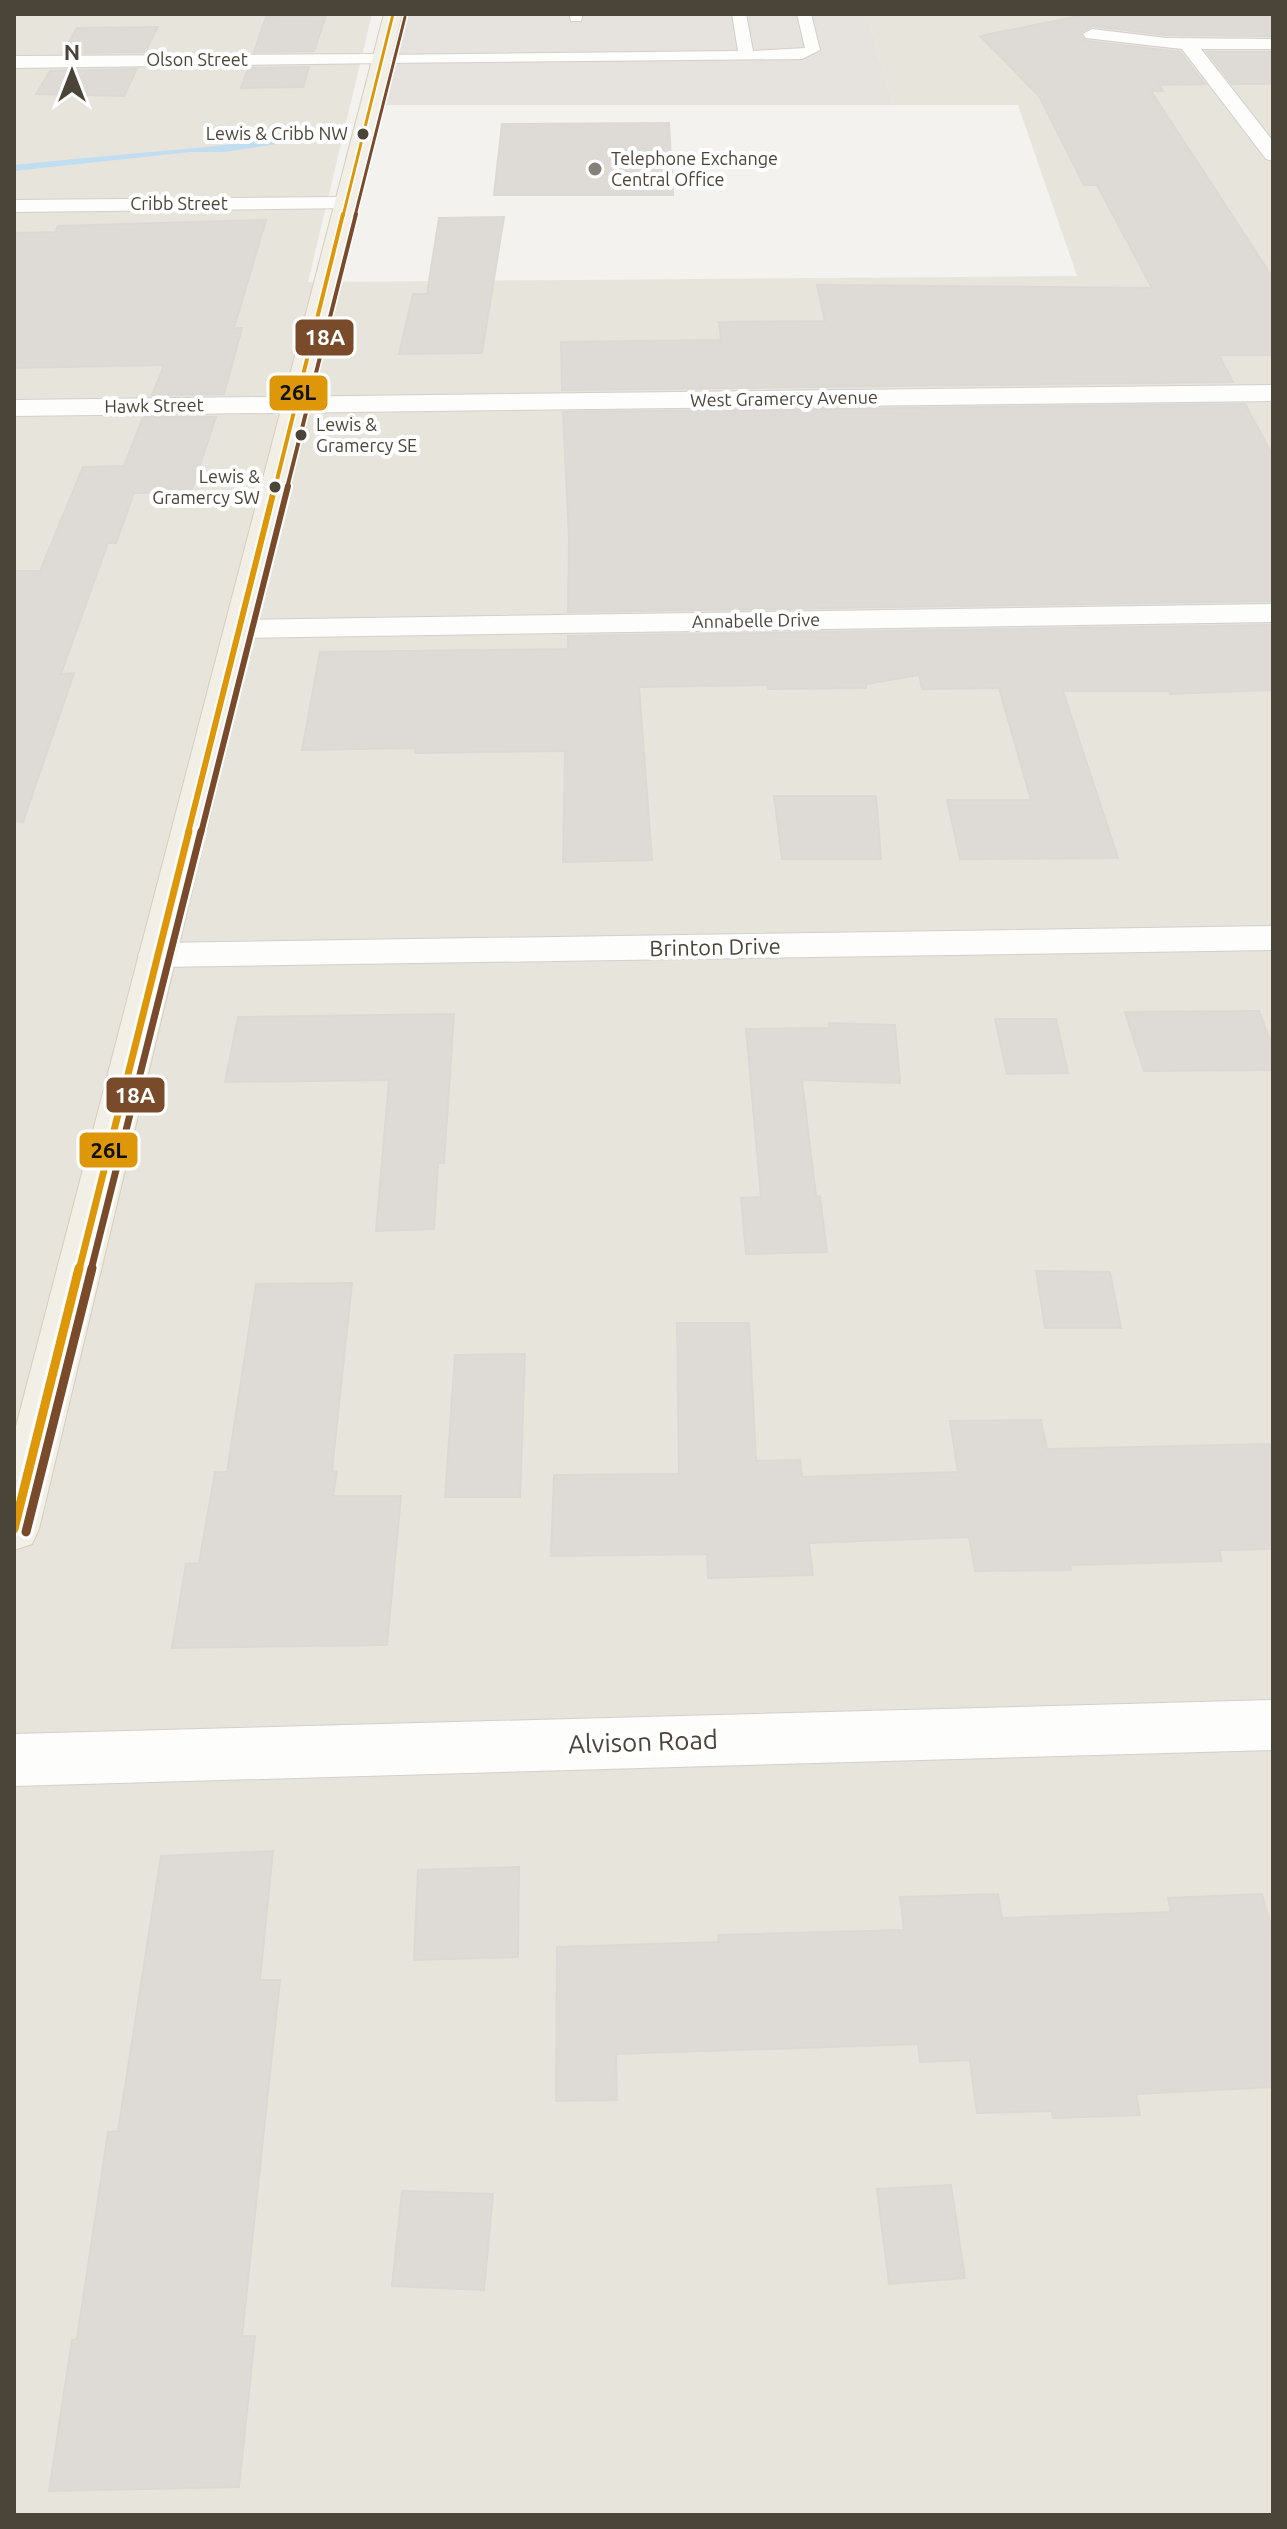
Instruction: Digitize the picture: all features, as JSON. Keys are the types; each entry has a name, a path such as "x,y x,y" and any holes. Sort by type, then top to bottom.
{"main road":[{"path":"14,1529 393,14"}],"street":[{"path":"1092,34 1189,45 1273,44"},
{"path":"1189,45 1273,155"},
{"name":"Olson Street","path":"14,62 380,59"},
{"name":"Cribb Street","path":"14,206 345,203"},
{"name":"West Gramercy Avenue","path":"294,405 1273,393"},
{"name":"Hawk Street","path":"14,408 294,405"},
{"name":"Annabelle Drive","path":"239,629 1273,613"},
{"name":"Brinton Drive","path":"157,955 1273,938"},
{"name":"Alvison Road","path":"14,1760 1273,1725"}],"lane":[{"path":"739,14 746,56"},
{"path":"380,59 810,53 813,50 804,14"}],"shaded area":[{"path":"14,14 372,14 308,282 1077,276 1018,105 893,105 867,14 1273,14 1273,2515 14,2515"},
{"path":"393,14 867,14 893,105 369,105"}],"building":[{"path":"1089,14 1273,14 1273,36 1166,35 1092,26 1080,33 1086,41 1180,52 1205,84 1159,85 1163,91 1151,91 1273,278 1273,355 1219,355 1233,382 562,390 561,342 721,340 719,322 825,321 817,285 1152,288 1097,185 1084,185 1039,96 980,36"},
{"path":"326,16 314,51 254,52 266,17"},
{"path":"158,27 145,52 62,53 77,28"},
{"path":"1207,52 1273,52 1273,84 1232,84"},
{"path":"309,67 303,87 241,88 248,68"},
{"path":"137,69 124,96 36,94 50,71"},
{"name":"Telephone Exchange Central Office","path":"669,123 673,195 494,195 502,124"},
{"path":"504,217 482,353 399,354 413,294 427,294 439,218"},
{"path":"266,220 234,328 242,328 224,394 152,395 164,365 14,368 14,233 55,232 58,226"},
{"path":"1245,404 1273,456 1273,601 568,612 569,539 563,412"},
{"path":"143,417 216,417 191,492 134,493 116,543 108,543 61,674 74,673 23,822 14,821 14,571 40,571 83,467 124,466"},
{"path":"1273,625 1273,690 1170,694 1169,691 1063,691 1118,858 960,859 947,800 1031,800 999,688 922,689 919,675 866,684 866,688 768,689 767,685 639,687 652,860 563,862 565,751 415,753 416,748 302,750 320,652 568,649 568,636"},
{"path":"774,796 876,796 881,859 782,859"},
{"path":"1259,1011 1273,1048 1273,1070 1144,1071 1125,1012"},
{"path":"454,1014 444,1163 438,1163 434,1229 376,1231 389,1080 225,1082 238,1017"},
{"path":"995,1019 1056,1019 1068,1073 1007,1074"},
{"path":"829,1023 895,1025 900,1083 802,1080 816,1196 820,1196 827,1252 746,1254 741,1198 761,1197 746,1029 829,1028"},
{"path":"1036,1271 1110,1272 1121,1328 1045,1328"},
{"path":"352,1283 332,1471 337,1471 333,1496 401,1496 387,1645 172,1648 186,1564 199,1563 215,1472 227,1472 256,1284"},
{"path":"677,1323 749,1323 756,1461 800,1460 802,1477 958,1472 950,1421 1041,1420 1047,1449 1273,1444 1273,1549 1219,1550 1222,1561 1070,1565 1071,1570 975,1571 969,1537 809,1543 813,1575 708,1578 707,1554 551,1556 554,1475 679,1474"},
{"path":"525,1354 520,1497 445,1497 455,1355"},
{"path":"273,1851 260,1980 280,1980 242,2336 255,2336 239,2487 49,2491 72,2340 77,2339 108,2132 118,2131 161,1856"},
{"path":"519,1867 518,1957 414,1960 418,1870"},
{"path":"998,1894 1002,1918 1171,1912 1168,1898 1262,1894 1273,1933 1273,2087 1136,2094 1140,2115 1053,2118 1052,2111 977,2113 970,2060 920,2062 918,2044 616,2054 617,2100 556,2101 557,1947 719,1942 718,1935 904,1930 900,1897"},
{"path":"951,2185 965,2278 889,2284 877,2189"},
{"path":"402,2191 493,2194 484,2290 392,2286"}],"waterway":[{"path":"14,168 190,149 224,149 287,140"}],"transit line":[{"name":"26L","path":"14,1529 393,14"},
{"name":"18A","path":"26,1532 405,17"}],"place":[{"name":"Lewis & Cribb NW","path":"363,134"},
{"name":"Telephone Exchange Central Office","path":"595,169"},
{"name":"Lewis & Gramercy SE","path":"301,435"},
{"name":"Lewis & Gramercy SW","path":"275,487"}]}
